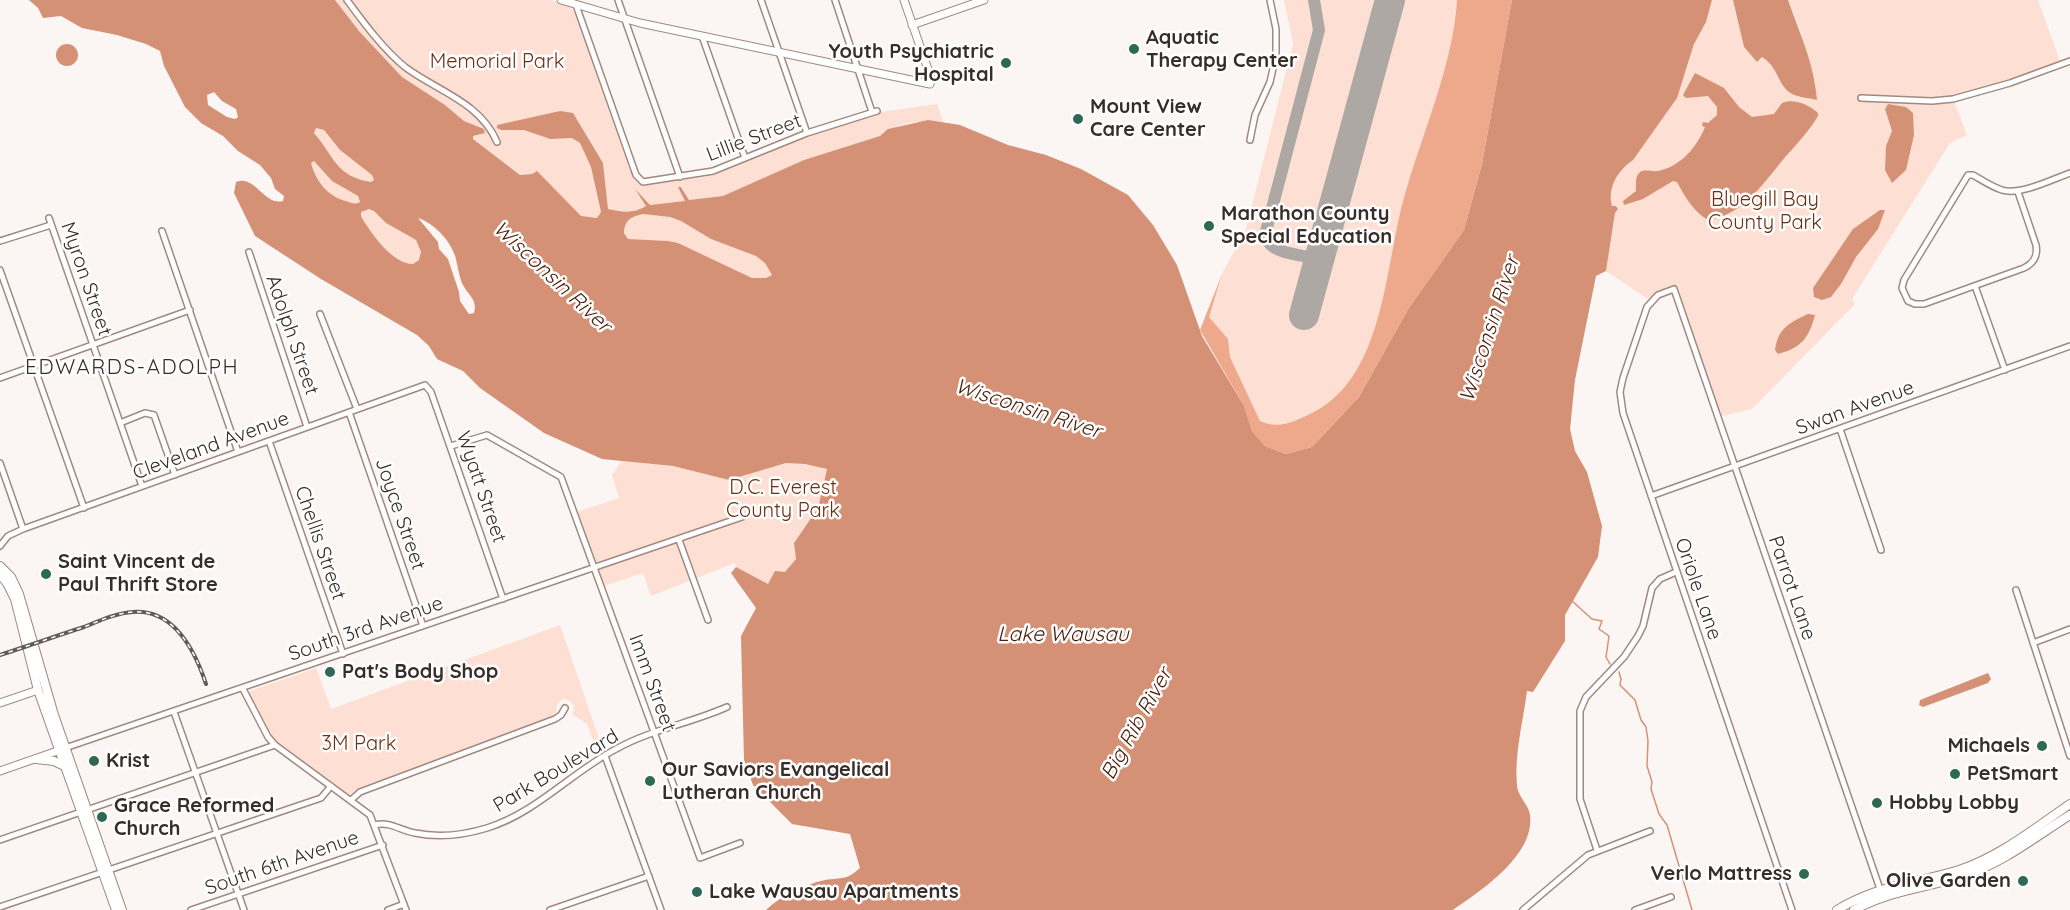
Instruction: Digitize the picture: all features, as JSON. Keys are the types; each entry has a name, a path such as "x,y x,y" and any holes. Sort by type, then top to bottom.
{"main road":[{"path":"0,566 11,577 19,594 54,715 64,766 85,812"},
{"path":"0,575 15,599 38,690 122,910"},
{"path":"38,690 44,693 54,715"},
{"path":"36,759 54,761 64,766"},
{"path":"1837,910 1976,863 2070,804"},
{"path":"1854,910 1882,893 1963,876 1987,867 2013,853 2070,815"},
{"path":"106,871 116,910"}],"street":[{"path":"347,0 399,61 468,105 488,126 497,142"},
{"path":"561,0 625,19 931,83 904,0"},
{"path":"762,0 807,133"},
{"path":"835,0 858,69"},
{"path":"912,26 984,0"},
{"path":"1250,140 1255,115 1270,82 1276,55 1276,29 1270,0"},
{"path":"620,1 680,177"},
{"name":"Lillie Street","path":"576,5 632,165 640,181 645,183 714,171 807,133 874,111 858,69"},
{"path":"702,36 745,158"},
{"path":"1861,98 1932,101 1953,99 2069,64"},
{"path":"2018,192 2036,245 2035,260 2030,265 1924,304 1908,301 1902,288 1910,270 1968,175 1973,175 2001,190 2018,192 2070,173"},
{"name":"Myron Street","path":"49,218 142,486"},
{"path":"0,241 51,225"},
{"path":"162,231 238,452"},
{"name":"Adolph Street","path":"249,252 307,427"},
{"path":"0,270 84,508"},
{"path":"1975,286 2005,370"},
{"name":"Parrot Lane","path":"1674,289 1882,893"},
{"name":"Oriole Lane","path":"1674,289 1658,295 1647,307 1620,392 1625,423 1792,910"},
{"path":"0,378 189,310"},
{"path":"320,314 357,409"},
{"name":"Swan Avenue","path":"1651,496 2070,346"},
{"name":"Cleveland Avenue","path":"0,546 2,539 23,529 421,386 428,386"},
{"name":"Wyatt Street","path":"428,386 503,599"},
{"path":"120,423 146,412 154,415 175,475"},
{"name":"Joyce Street","path":"349,412 423,626"},
{"path":"1840,429 1881,550"},
{"name":"Imm Street","path":"451,446 487,435 561,477 700,858 740,843"},
{"name":"Chellis Street","path":"269,441 343,654"},
{"path":"0,464 23,529"},
{"name":"South 3rd Avenue","path":"0,771 742,517"},
{"path":"679,540 708,620"},
{"path":"1597,850 1580,799 1578,733 1580,711 1586,697 1624,657 1638,636 1643,626 1652,588 1660,579 1676,572"},
{"path":"2016,590 2070,756"},
{"path":"2033,643 2070,629"},
{"path":"243,689 268,737 275,745 370,815 405,907 388,910"},
{"path":"0,703 38,690"},
{"name":"Park Boulevard","path":"375,825 387,824 411,833 430,836 464,833 489,827 539,802 571,778 622,746 727,707"},
{"path":"351,800 360,792 555,719 562,714 565,708"},
{"path":"174,712 244,910"},
{"path":"0,840 275,745"},
{"path":"605,756 661,910"},
{"path":"0,908 321,798 331,786"},
{"path":"1523,910 1588,855 1650,831"},
{"name":"South 6th Avenue","path":"191,910 383,845"},
{"path":"550,910 649,876"},
{"path":"1635,910 1671,897"}],"green space":[{"name":"Memorial Park","path":"335,0 550,0 569,5 575,14 630,171 642,185 709,176 803,136 881,112 937,104 943,122 927,121 902,125 880,136 804,160 723,196 689,200 682,187 679,187 685,201 650,205 637,192 647,206 628,212 608,209 603,163 576,118 560,111 497,125 501,130 524,130 550,139 572,138 580,143 591,167 601,212 597,218 581,216 536,171 532,174 521,175 473,139 473,136 485,133 484,129 464,121 445,105 402,77 359,31"},
{"path":"1284,0 1309,0 1314,30 1260,236 1267,250 1305,263 1307,273 1296,311 1315,317 1401,0 1457,0 1444,73 1405,194 1386,286 1367,348 1353,376 1334,398 1308,415 1290,423 1273,425 1260,421 1230,357 1228,339 1209,317 1222,274 1246,229 1293,44"},
{"path":"1318,0 1380,0 1315,242 1311,249 1298,250 1276,243 1270,235 1323,33 1324,24"},
{"name":"Bluegill Bay County Park","path":"1712,0 1733,0 1744,47 1757,62 1762,57 1771,63 1782,83 1816,84 1801,32 1788,0 2038,0 2061,64 1953,99 1967,135 1950,143 1852,299 1855,304 1752,409 1718,417 1674,289 1651,301 1606,271 1615,213 1618,209 1612,206 1612,186 1618,174 1633,159 1686,72 1694,44 1706,22"},
{"path":"316,128 324,130 340,150 372,175 375,180 371,182 359,179 337,165 314,133"},
{"path":"314,161 332,181 358,196 360,202 351,203 328,192 316,176 311,163"},
{"path":"369,209 386,223 416,240 421,252 419,260 413,264 405,263 382,246 361,216 361,212"},
{"path":"643,214 670,217 681,221 711,239 756,256 765,263 772,275 766,278 752,278 678,243 628,239 624,233 627,222"},
{"name":"D.C. Everest County Park","path":"622,461 673,466 729,480 786,463 827,469 818,508 794,543 796,559 785,573 768,584 736,567 735,563 651,596 643,573 601,587 595,568 598,564 594,559 577,512 619,498 612,475"},
{"name":"3M Park","path":"560,625 604,753 599,755 587,724 572,714 574,710 572,703 563,699 557,704 556,716 357,789 349,795 274,739 249,694 250,691 316,668 331,709"}],"shaded area":[{"path":"1457,0 1512,0 1482,164 1464,230 1409,308 1359,397 1312,447 1286,454 1265,446 1252,431 1244,406 1200,330 1222,274 1209,317 1228,339 1230,357 1260,421 1273,425 1290,423 1308,415 1334,398 1353,376 1378,318 1405,194 1450,49"}],"water":[{"name":"Lake Wausau","path":"29,0 335,0 359,31 402,77 445,105 464,121 484,129 485,133 473,136 473,139 520,175 537,171 581,216 597,218 601,212 591,167 580,143 572,138 550,139 524,130 501,130 497,128 497,125 560,111 573,113 603,163 608,209 623,211 637,210 646,206 635,189 650,205 685,201 678,187 681,187 689,200 723,196 804,160 880,136 888,129 928,120 960,125 1008,145 1046,155 1081,169 1128,195 1153,225 1177,265 1202,336 1244,406 1252,431 1265,446 1286,454 1312,447 1359,397 1409,308 1464,230 1482,164 1512,0 1712,0 1706,22 1694,44 1677,98 1633,160 1618,174 1612,186 1612,206 1618,209 1615,213 1606,271 1596,276 1575,380 1570,429 1575,451 1587,472 1602,526 1598,557 1565,615 1565,641 1533,692 1527,691 1516,774 1518,790 1530,815 1529,830 1524,844 1504,870 1453,910 766,910 786,895 801,888 825,880 847,877 860,868 850,834 792,824 753,785 744,760 741,636 756,608 731,573 736,567 768,584 775,571 785,572 796,559 794,543 818,508 827,469 786,463 729,480 673,466 602,459 544,433 480,388 463,371 437,359 429,346 417,335 321,279 255,236 234,193 236,182 249,182 270,199 276,201 283,201 284,196 275,189 271,178 260,165 238,151 223,136 201,123 185,107 164,66 160,51 117,35 82,28 61,16 43,18 38,8","holes":["214,92 222,101 236,109 238,117 235,119 227,117 208,105 207,95","316,128 324,130 340,150 372,175 374,180 371,182 359,179 343,170 314,133","314,161 332,181 358,196 360,202 353,203 339,199 328,192 319,182 311,163","369,209 374,211 386,223 416,240 421,252 419,260 413,264 397,259 382,246 361,216 361,212","643,214 670,217 681,221 711,239 756,256 765,263 772,275 766,278 752,278 678,243 628,239 624,233 626,225 629,219","418,218 434,227 451,247 461,281 474,301 474,313 469,314 460,301 448,259 439,249 438,242"]},
{"path":"1733,0 1788,0 1810,61 1817,100 1789,92 1768,61 1762,57 1757,62 1744,47"},
{"path":"67,44 75,47 78,55 75,63 67,66 59,63 56,55 59,47"},
{"path":"1695,73 1724,88 1739,107 1752,117 1774,114 1782,103 1791,101 1810,107 1818,113 1818,116 1761,186 1732,212 1708,220 1690,203 1677,182 1673,181 1643,199 1624,205 1623,201 1636,191 1636,179 1639,173 1666,169 1680,161 1697,142 1705,127 1702,126 1703,122 1708,123 1717,115 1717,107 1708,96 1686,98 1683,95"},
{"path":"1888,104 1906,107 1913,113 1914,135 1906,170 1892,183 1885,170 1886,146 1892,131 1885,109"},
{"path":"1880,210 1885,210 1878,229 1856,257 1841,284 1831,297 1822,300 1814,297 1813,288 1853,229"},
{"path":"1808,314 1815,315 1807,336 1793,349 1778,354 1775,350 1776,343 1782,331"},
{"path":"1988,673 1991,679 1988,683 1923,707 1919,705 1920,700"}],"waterway":[{"path":"1572,601 1592,619 1602,621 1599,629 1609,636 1606,657 1610,664"},
{"path":"1619,672 1620,685 1635,700 1641,720 1646,727 1647,766 1652,782 1651,789 1659,814 1667,825 1692,910"}],"taxiway":[{"path":"1314,0 1319,30 1265,235 1273,247 1297,255 1320,259"}],"runway":[{"path":"1304,315 1390,0"}],"railway":[{"path":"0,655 114,616 133,612 147,613 160,617 181,634 196,658 206,684"}],"place":[{"name":"Aquatic Therapy Center","path":"1134,49"},
{"name":"Youth Psychiatric Hospital","path":"1006,63"},
{"name":"Mount View Care Center","path":"1078,119"},
{"name":"Marathon County Special Education","path":"1209,226"},
{"name":"Saint Vincent de Paul Thrift Store","path":"46,574"},
{"name":"Pat's Body Shop","path":"330,672"},
{"name":"Michaels","path":"2042,746"},
{"name":"Krist","path":"94,761"},
{"name":"PetSmart","path":"1955,774"},
{"name":"Our Saviors Evangelical Lutheran Church","path":"650,781"},
{"name":"Hobby Lobby","path":"1877,803"},
{"name":"Grace Reformed Church","path":"102,817"},
{"name":"Verlo Mattress","path":"1804,874"},
{"name":"Olive Garden","path":"2023,881"},
{"name":"Lake Wausau Apartments","path":"697,892"}],"district":[{"name":"EDWARDS-ADOLPH","path":"132,368"}],"water label":[{"name":"Wisconsin River","path":"552,277"},
{"name":"Wisconsin River","path":"1490,329"},
{"name":"Wisconsin River","path":"1028,409"},
{"name":"Big Rib River","path":"1137,724"}]}
